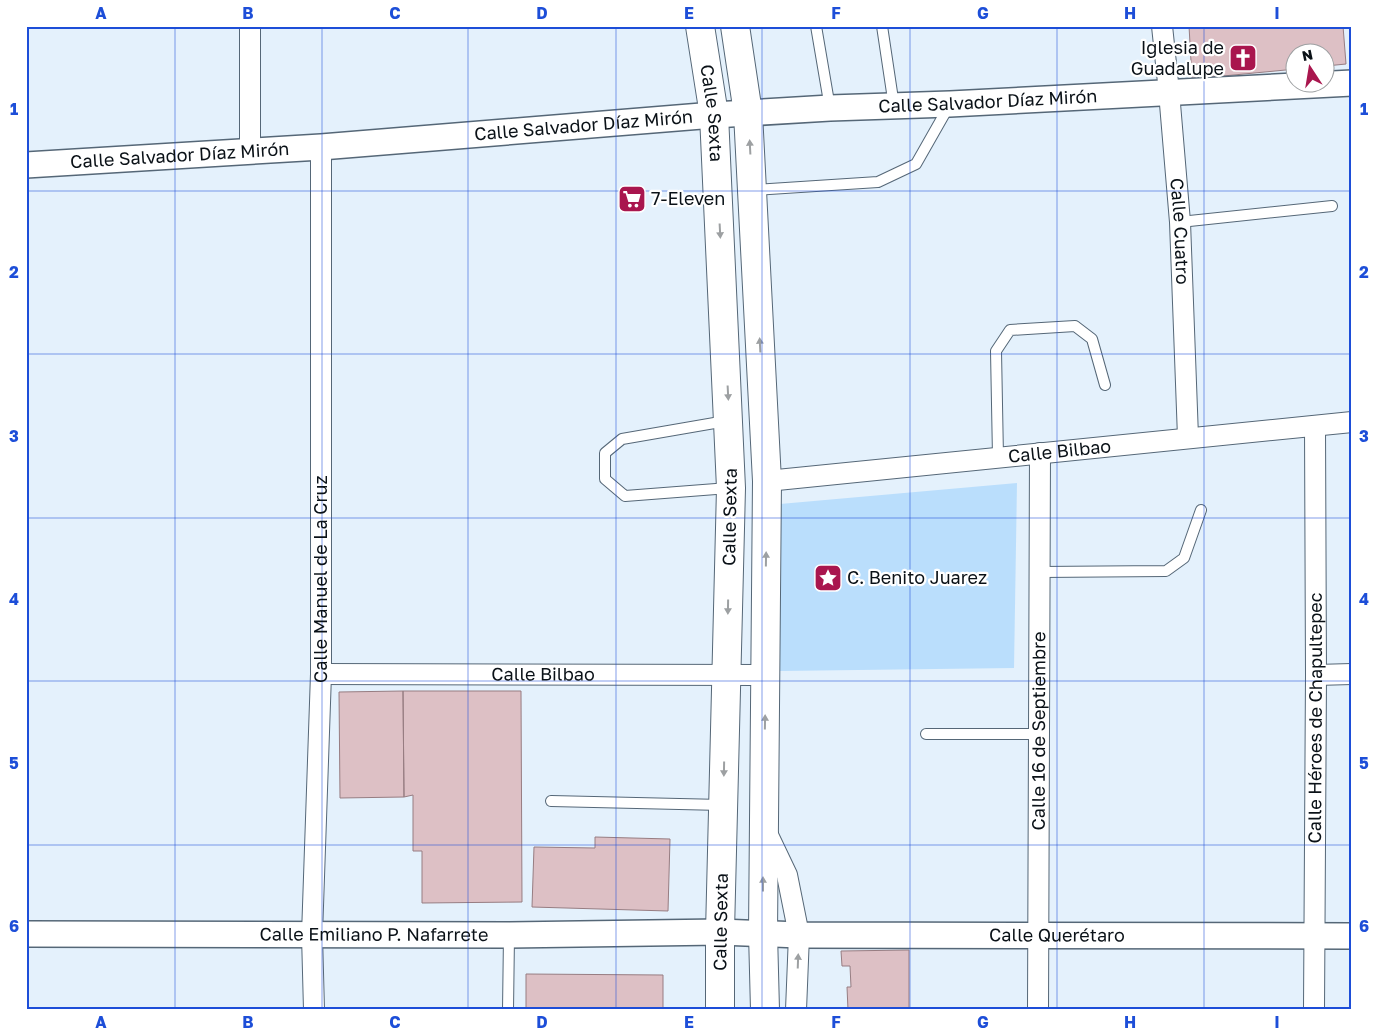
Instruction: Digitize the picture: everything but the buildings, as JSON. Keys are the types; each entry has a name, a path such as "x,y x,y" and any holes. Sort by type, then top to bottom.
{"main road":[{"name":"Calle Sexta","path":"700,26 714,116 731,488 720,932 720,1010"},
{"name":"Calle Sexta","path":"735,26 748,113 767,481 763,933 765,1010"}],"street":[{"path":"250,26 250,151"},
{"name":"Calle Cuatro","path":"1162,26 1180,222 1188,437"},
{"name":"Calle Salvador Díaz Mirón","path":"26,166 321,147 748,113 1352,83"},
{"name":"Calle Manuel de La Cruz","path":"314,1010 312,934 321,674 321,147"},
{"name":"Calle Bilbao","path":"767,481 1188,437 1352,422"},
{"name":"Calle Héroes de Chapultepec","path":"1314,1010 1315,426"},
{"name":"Calle 16 de Septiembre","path":"1038,1010 1040,453"},
{"name":"Calle Bilbao","path":"321,674 765,675"},
{"path":"1316,675 1352,674"},
{"name":"Calle Sexta","path":"764,826 787,875 799,935 796,1010"},
{"name":"Calle Emiliano P. Nafarrete","path":"26,934 510,935 763,933"},
{"name":"Calle Querétaro","path":"763,933 799,935 1352,936"}],"lane":[{"path":"816,26 830,108"},
{"path":"882,26 894,106"},
{"path":"752,190 878,182 916,164 950,104"},
{"path":"1180,222 1332,206"},
{"path":"998,457 996,351 1010,330 1075,326 1092,339 1105,385"},
{"path":"729,421 622,439 605,453 606,478 625,496 731,488"},
{"path":"1040,572 1166,571 1184,558 1201,510"},
{"path":"926,734 1039,734"},
{"path":"551,800 724,805"},
{"path":"508,1010 510,935"}],"shaded area":[{"path":"1017,483 1014,668 780,671 780,504"}],"place":[{"name":"Iglesia de Guadalupe","path":"1243,58"},
{"name":"7-Eleven","path":"632,199"},
{"name":"C. Benito Juarez","path":"828,578"}]}
